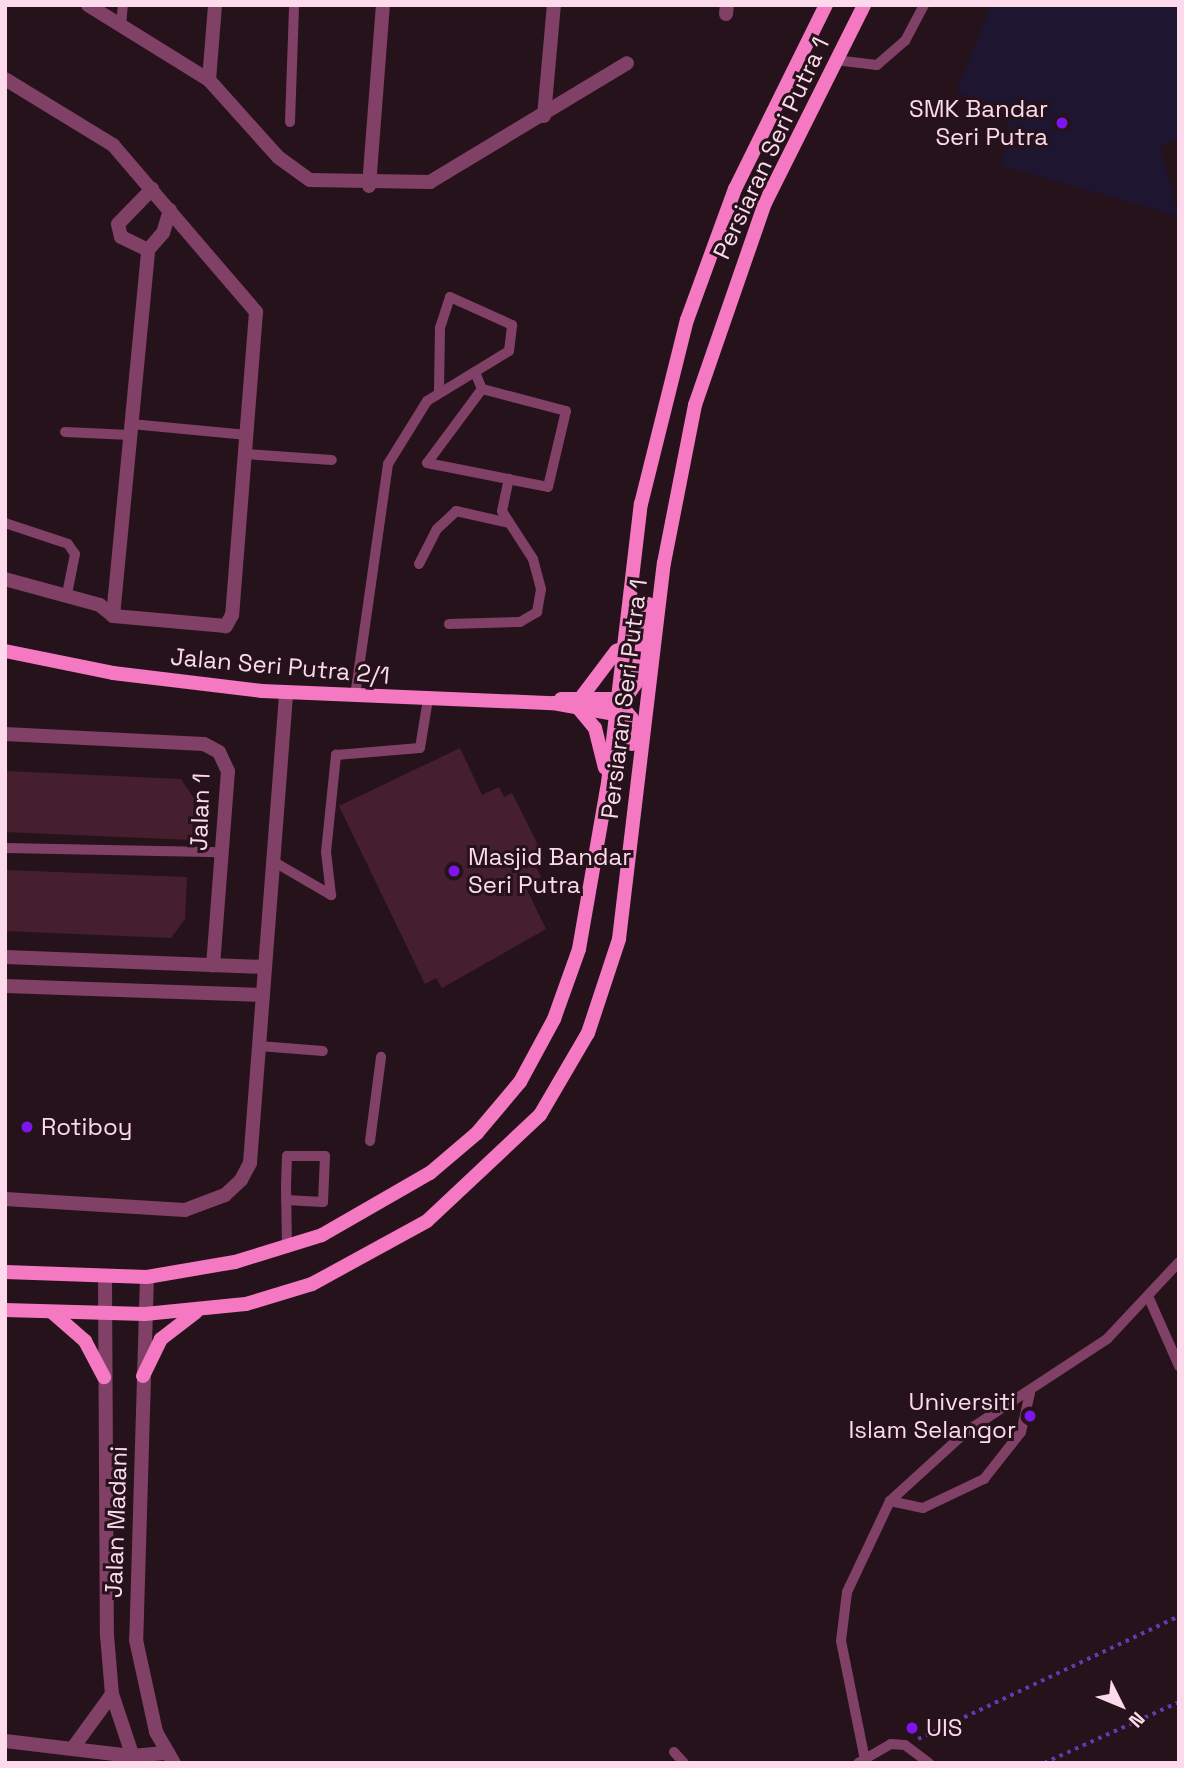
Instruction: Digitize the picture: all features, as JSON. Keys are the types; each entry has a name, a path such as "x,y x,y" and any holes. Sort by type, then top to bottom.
{"street":[{"path":"88,5 209,80 294,172 310,180 369,186 430,182 544,116 627,63"},
{"path":"209,80 215,5"},
{"path":"369,186 383,5"},
{"path":"544,116 555,5"},
{"name":"Persiaran Seri Putra 1","path":"5,1272 105,1278 147,1276 287,1248 383,1204 430,1173 477,1133 520,1082 554,1019 579,949 608,783 618,707 623,632 641,503 687,320 735,188 826,5"},
{"name":"Persiaran Seri Putra 1","path":"5,1310 104,1315 145,1314 246,1304 312,1284 372,1256 480,1177 540,1115 588,1033 619,939 664,564 695,405 727,303 765,203 864,5"},
{"path":"5,79 113,145 256,312 232,615 226,626 113,616 67,594 5,579"},
{"path":"148,250 121,237 118,224 152,189"},
{"path":"113,616 148,250 163,233 170,211"},
{"path":"633,814 627,790 634,732 618,707 636,683 650,597 664,564"},
{"path":"608,783 595,728 580,704 612,664 623,632"},
{"name":"Jalan Seri Putra 2/1","path":"5,651 113,674 286,692 618,707"},
{"path":"5,1199 185,1210 225,1195 250,1163 262,995 276,863 286,692"},
{"name":"Jalan 1","path":"5,734 204,744 219,752 228,771 213,965"},
{"path":"5,957 265,967"},
{"path":"5,986 262,995"},
{"name":"Jalan Madani","path":"147,1276 136,1640 156,1732 171,1758"},
{"name":"Jalan Madani","path":"105,1278 104,1377 113,1694 133,1760"},
{"path":"143,1376 161,1339 204,1308"},
{"path":"53,1313 85,1341 104,1377"},
{"path":"75,1745 113,1694"},
{"path":"5,1741 75,1745 133,1760 171,1758"}],"lane":[{"path":"121,26 123,5"},
{"path":"290,122 294,5"},
{"path":"835,60 877,65 905,41 924,5"},
{"path":"355,696 388,464 427,401 509,351 512,325 450,297 440,328 439,393"},
{"path":"475,372 482,389"},
{"path":"482,389 566,411 548,487 427,463 482,389"},
{"path":"65,432 131,429 247,435"},
{"path":"245,454 332,460"},
{"path":"449,624 520,622 537,612 541,589 533,559 502,511 509,479"},
{"path":"419,564 437,528 456,511 509,523"},
{"path":"5,523 68,544 75,554 67,594"},
{"path":"276,863 331,895 326,852 336,755 420,747 428,699"},
{"path":"5,848 222,852"},
{"path":"259,1046 323,1051"},
{"path":"370,1141 382,1057"},
{"path":"286,1200 323,1202 325,1156 286,1156 286,1200 287,1248"},
{"path":"929,1763 905,1745 884,1745 861,1759 841,1641 846,1592 890,1501 924,1463 1107,1339 1179,1262"},
{"path":"1148,1296 1179,1366"},
{"path":"890,1501 923,1508 984,1479 1021,1432 1030,1393"},
{"path":"674,1752 684,1763"}],"path":[{"path":"905,1745 1010,1690 1179,1616"},
{"path":"1044,1763 1179,1702"}],"shaded area":[{"name":"SMK Bandar Seri Putra","path":"991,5 1179,5 1179,137 1160,148 1179,216 1002,166 1010,111 956,92"}],"building":[{"name":"Masjid Bandar Seri Putra","path":"460,748 482,795 499,787 504,797 512,793 545,859 535,864 541,877 525,886 546,929 442,988 436,978 425,984 339,806"},
{"path":"5,771 181,779 194,798 192,840 5,832"},
{"path":"5,870 187,877 185,919 171,938 5,931"}],"place":[{"name":"SMK Bandar Seri Putra","path":"1062,123"},
{"name":"Masjid Bandar Seri Putra","path":"454,871"},
{"name":"Rotiboy","path":"27,1127"},
{"name":"Universiti Islam Selangor","path":"1030,1416"},
{"name":"UIS","path":"912,1728"}]}
